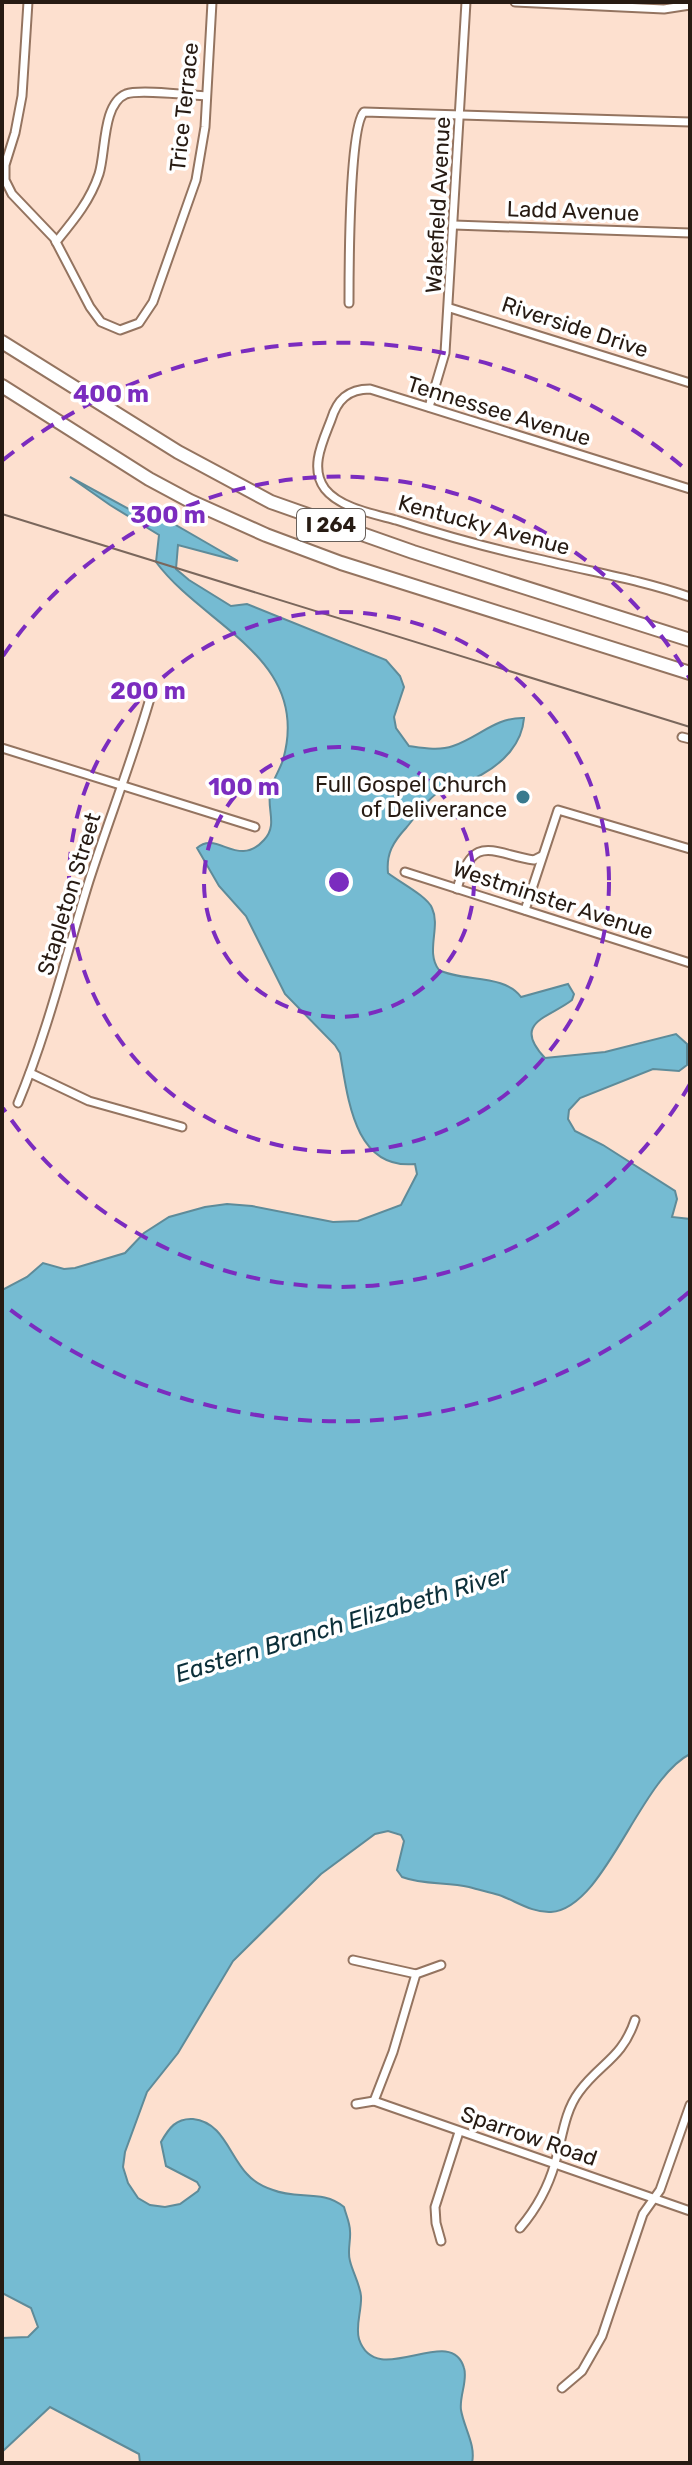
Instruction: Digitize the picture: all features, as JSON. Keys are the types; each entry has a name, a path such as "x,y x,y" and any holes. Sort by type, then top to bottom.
{"highway":[{"name":"I 264","path":"2,342 178,452 271,502 400,548 690,640"},
{"name":"I 264","path":"2,386 149,479 255,531 341,563 690,673"}],"street":[{"path":"28,2 22,96 4,170 8,188 56,242 83,210 91,193 100,171 110,113 117,100 132,93 206,96"},
{"name":"Trice Terrace","path":"56,242 101,322 116,329 128,329 139,323 153,302 196,180 202,153 212,2"},
{"name":"Wakefield Avenue","path":"429,407 443,365 450,308 466,2"},
{"path":"515,2 664,9 690,5"},
{"path":"349,303 348,257 358,119 364,112 690,122"},
{"name":"Ladd Avenue","path":"454,225 690,233"},
{"name":"Riverside Drive","path":"450,308 690,383"},
{"name":"Tennessee Avenue","path":"324,439 338,402 351,392 370,389 690,489"},
{"name":"Kentucky Avenue","path":"324,439 318,459 318,474 325,489 337,499 446,536 642,582 690,597"},
{"name":"Stapleton Street","path":"18,1103 151,695"},
{"path":"2,748 255,827"},
{"path":"525,910 558,810 690,849"},
{"path":"457,889 469,862 483,851 499,849 534,860 542,856"},
{"name":"Westminster Avenue","path":"405,872 690,963"},
{"path":"30,1073 89,1101 182,1127"},
{"path":"353,1960 416,1974 441,1965"},
{"path":"374,2101 393,2052 416,1974"},
{"path":"520,2228 538,2207 576,2095 587,2081 616,2057 630,2035 635,2020"},
{"name":"Sparrow Road","path":"356,2104 374,2101 690,2211"},
{"path":"562,2388 591,2359 613,2310 643,2214 655,2199 690,2105"},
{"path":"441,2241 435,2207 459,2132"}],"water":[{"name":"Eastern Branch Elizabeth River","path":"70,477 149,520 167,520 238,561 178,545 176,569 231,606 247,604 386,660 400,676 404,687 394,717 396,728 409,746 448,748 505,721 524,718 520,736 504,759 481,775 445,788 423,806 394,843 389,854 388,873 419,894 432,908 435,923 433,955 439,970 505,985 521,997 568,984 574,994 572,1000 537,1022 533,1029 535,1046 545,1058 605,1052 676,1034 687,1044 687,1065 679,1071 653,1069 580,1098 569,1110 568,1119 575,1131 603,1145 675,1191 677,1199 672,1217 690,1219 690,1754 672,1768 654,1789 588,1889 570,1905 551,1912 531,1909 499,1895 469,1887 402,1877 397,1870 404,1841 401,1835 388,1831 375,1834 321,1874 233,1961 178,2053 147,2092 125,2152 123,2167 128,2183 138,2198 150,2205 165,2207 180,2204 200,2187 197,2182 166,2166 161,2142 178,2122 187,2119 203,2121 219,2133 249,2177 259,2184 282,2193 327,2198 344,2207 350,2228 349,2257 361,2296 359,2339 368,2353 381,2359 444,2351 456,2356 465,2373 461,2410 471,2443 472,2463 140,2463 139,2454 50,2407 2,2452 2,2338 28,2337 38,2327 31,2308 2,2293 2,1290 27,1277 43,1263 64,1269 75,1268 125,1253 144,1233 169,1217 205,1207 227,1204 252,1206 333,1222 358,1221 401,1205 417,1174 415,1164 395,1163 379,1156 367,1143 351,1109 340,1053 285,994 246,916 219,886 197,848 212,843 245,851 254,848 268,834 271,828 272,784 283,760 288,725 282,695 268,670 248,647 176,585 156,562 159,535"}],"tram line":[{"path":"2,514 690,727"}],"place":[{"name":"Full Gospel Church of Deliverance","path":"523,797"}]}
